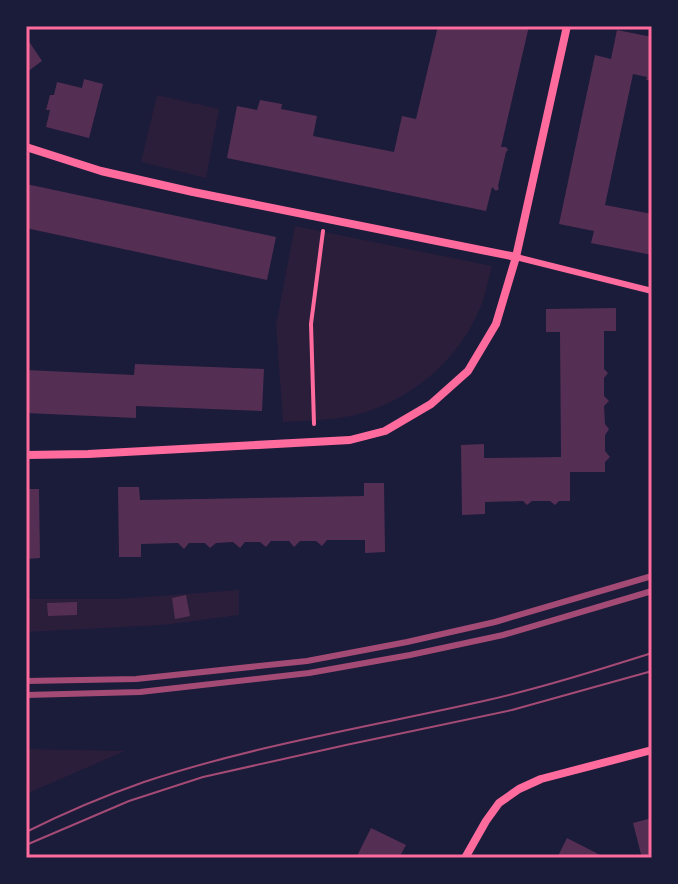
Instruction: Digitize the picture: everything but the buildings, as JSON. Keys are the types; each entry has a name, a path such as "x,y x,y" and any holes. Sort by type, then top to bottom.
{"street":[{"path":"26,455 350,440 385,431 431,404 468,371 496,324 516,257 567,26"},
{"path":"26,147 101,171 193,192 516,257"},
{"path":"465,858 499,803 519,789 541,779 652,750"}],"lane":[{"path":"516,257 652,291"}],"path":[{"path":"314,424 311,324 324,230"}],"shaded area":[{"path":"157,95 219,109 206,178 141,162"},
{"path":"295,226 492,266 482,303 459,346 429,377 392,402 351,416 283,422 276,325"},
{"path":"239,590 239,615 163,625 26,632 26,599 118,599"},
{"path":"26,749 125,751 26,794"}],"tram line":[{"path":"26,832 114,793 186,769 509,695 652,653"},
{"path":"26,845 129,801 203,777 512,710 652,671"}],"railway":[{"path":"26,681 136,679 307,661 495,622 652,576"},
{"path":"26,695 140,692 309,673 503,635 652,591"}]}
